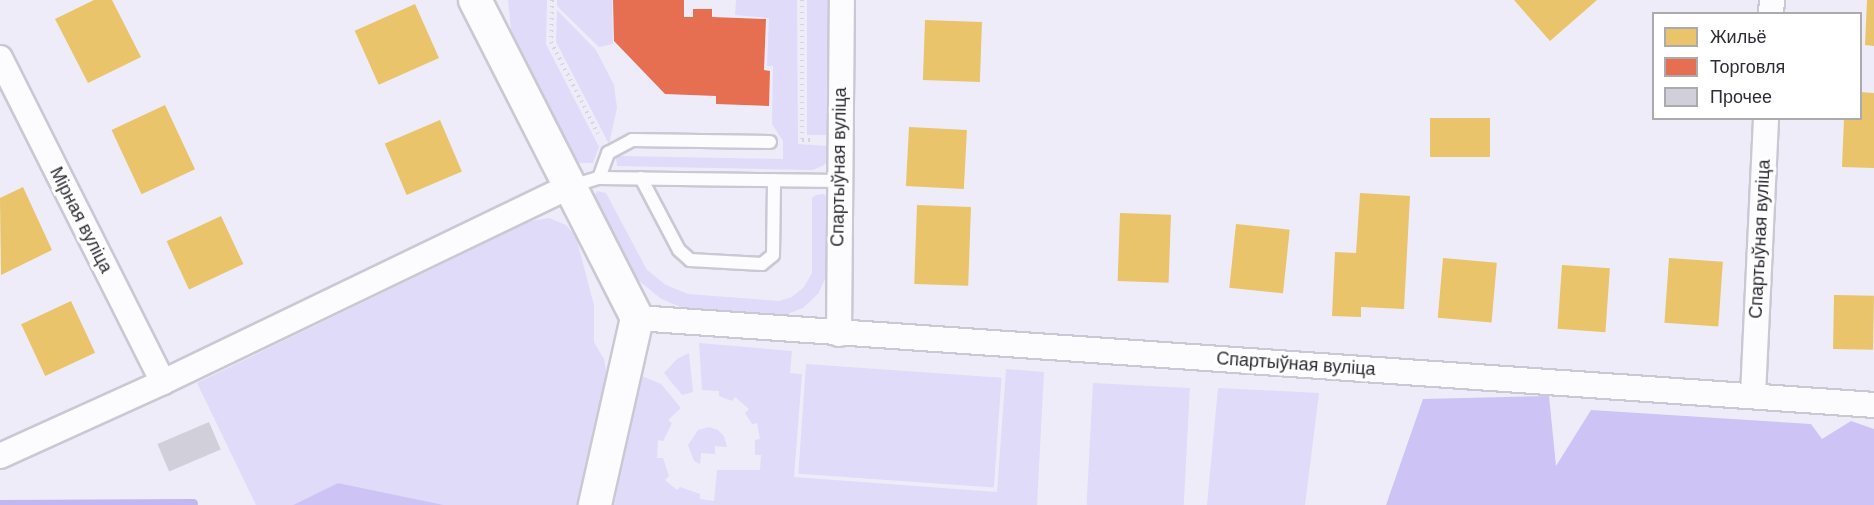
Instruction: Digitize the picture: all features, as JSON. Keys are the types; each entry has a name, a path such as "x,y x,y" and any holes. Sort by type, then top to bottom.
{"street":[{"path":"475,0 585,182 637,318 595,505"},
{"name":"Спартыўная вуліца","path":"839,334 838,182 842,0"},
{"name":"Мірная вуліца","path":"0,58 163,382"},
{"name":"Спартыўная вуліца","path":"1753,395 1766,120"},
{"path":"0,456 163,382 585,182"},
{"name":"Спартыўная вуліца","path":"637,318 1874,405"}],"lane":[{"path":"585,182 608,153 632,140 771,142"},
{"path":"585,182 641,178 838,182"},
{"path":"641,178 679,250 690,260 762,264 773,255 774,180"}],"path":[{"path":"552,0 551,42 608,153"},
{"path":"802,0 802,140 839,141"}],"shaded area":[{"path":"508,0 547,0 546,44 599,147 593,163 580,163 571,156 512,39"},
{"path":"557,0 612,0 613,44 599,47 557,6"},
{"path":"736,0 797,0 798,144 828,146 828,160 824,165 813,170 617,166 616,158 620,156 783,159 783,141 772,124 773,66 767,66 769,18 735,15"},
{"path":"807,0 829,0 829,135 807,135"},
{"path":"557,10 596,50 614,85 617,108 609,144 556,42"},
{"path":"597,191 606,193 647,270 666,285 688,294 779,301 792,297 804,287 812,273 812,198 824,194 828,198 827,275 818,294 803,308 785,315 682,308 660,298 638,280 593,200"},
{"path":"549,218 566,225 576,237 594,305 594,342 604,359 607,376 577,505 444,505 338,483 293,505 256,505 197,383 531,221"},
{"path":"699,343 792,351 790,373 802,374 794,477 997,492 1006,369 1044,372 1037,505 614,505 637,389 642,376 661,384 681,408 668,420 672,423 663,441 658,440 657,458 663,458 669,476 665,480 677,490 680,487 700,494 700,499 714,501 717,470 760,470 761,455 755,455 755,440 760,439 757,423 752,424 745,413 749,409 735,397 732,401 719,396 719,391 702,390"},
{"path":"689,353 693,392 682,395 664,373 677,359"},
{"path":"806,364 1002,378 994,487 798,474"},
{"path":"1093,383 1190,388 1184,505 1087,505"},
{"path":"1218,388 1319,393 1305,505 1207,505"},
{"path":"1549,396 1556,466 1591,410 1811,424 1822,439 1851,421 1874,429 1874,505 1386,505 1423,399"},
{"path":"709,427 718,430 724,436 727,447 715,446 715,454 701,453 700,464 694,461 688,445 698,430"},
{"path":"338,483 444,505 293,505"}],"building: Жильё":[{"path":"94,0 112,0 141,57 88,83 55,19"},
{"path":"1514,0 1597,0 1550,41"},
{"path":"1867,0 1874,0 1874,46 1865,45"},
{"path":"415,4 439,58 379,85 355,31"},
{"path":"925,20 982,22 980,82 923,80"},
{"path":"1862,92 1874,93 1874,168 1842,167 1844,120 1862,120"},
{"path":"165,105 195,169 142,194 112,130"},
{"path":"1430,118 1490,118 1490,157 1430,157"},
{"path":"440,120 462,172 407,195 385,143"},
{"path":"909,127 967,130 964,189 906,186"},
{"path":"23,187 52,250 1,275 0,198"},
{"path":"1360,193 1410,196 1404,309 1361,307 1361,317 1332,316 1335,252 1356,253"},
{"path":"917,205 971,207 968,286 914,284"},
{"path":"1120,213 1171,215 1169,283 1118,281"},
{"path":"221,216 243,264 189,289 167,241"},
{"path":"1236,224 1290,230 1283,293 1229,288"},
{"path":"1443,258 1497,263 1492,322 1438,318"},
{"path":"1669,258 1723,262 1718,327 1664,323"},
{"path":"1562,265 1610,268 1605,332 1558,329"},
{"path":"1834,295 1874,296 1873,350 1833,349"},
{"path":"71,301 95,353 45,376 21,324"}],"building: Торговля":[{"path":"613,0 684,0 684,17 693,17 693,9 712,9 712,17 766,19 764,70 770,71 769,106 716,104 716,96 665,94 614,41"}],"building: Прочее":[{"path":"209,422 221,450 169,471 157,444"}],"waterway":[{"path":"0,504 193,503"}]}
